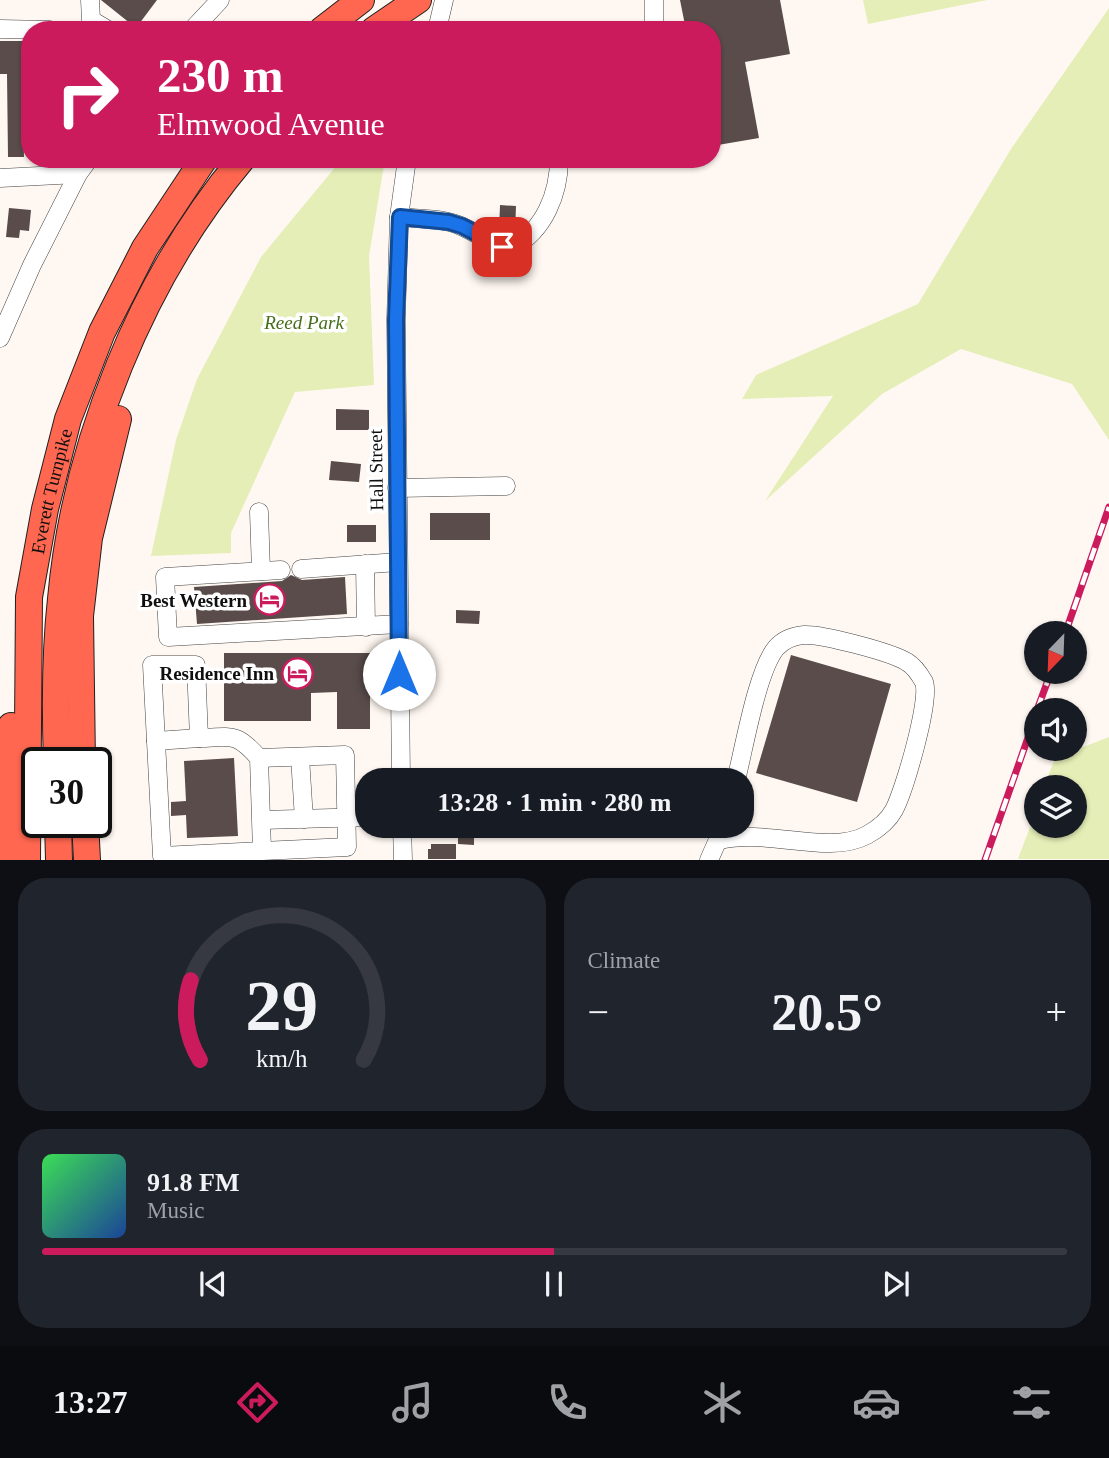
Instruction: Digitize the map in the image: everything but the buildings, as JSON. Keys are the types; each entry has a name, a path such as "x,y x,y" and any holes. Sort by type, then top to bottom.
{"highway":[{"path":"334,21 361,0"},
{"path":"386,21 418,0"},
{"name":"Everett Turnpike","path":"27,859 29,597 45,509 68,419 102,332 145,248 198,168"},
{"name":"Everett Turnpike","path":"57,747 56,677 61,599 67,553 87,461 111,387 142,316 169,264 212,195 234,168"},
{"path":"81,747 80,616 89,538 104,472 134,373 212,195"},
{"path":"6,859 13,678 29,597"},
{"path":"59,838 60,859"},
{"path":"86,838 87,859"}],"street":[{"path":"90,0 93,21"},
{"path":"200,21 220,0"},
{"path":"439,21 444,0"},
{"path":"654,0 654,21"},
{"path":"0,29 21,29"},
{"path":"0,178 70,168"},
{"path":"0,338 32,265 83,168"},
{"name":"Hall Street","path":"401,768 396,320 400,217 406,168"},
{"path":"400,217 449,222 495,244 513,247 531,234 551,205 559,179 559,168"},
{"path":"397,488 506,486"},
{"path":"259,512 261,571"},
{"path":"301,569 398,562"},
{"path":"365,564 366,626"},
{"path":"281,570 164,577 168,637 399,624"},
{"path":"739,768 763,675 774,650 782,642 806,635 896,656 909,662 924,683 924,710 901,793 894,810 879,828 859,839 841,843 754,836"},
{"path":"199,738 196,665 152,665 162,856 347,847 345,755 259,758"},
{"path":"156,741 228,737 243,740 259,758 262,851"},
{"path":"300,757 304,819"},
{"path":"262,820 355,817"},
{"path":"402,838 403,859"},
{"path":"709,859 720,838"}],"green space":[{"path":"863,0 987,0 868,24"},
{"path":"1109,8 1109,440 1072,384 961,349 882,394 765,501 833,396 742,399 756,375 918,304 1011,149"},
{"name":"Reed Park","path":"335,168 384,168 369,256 374,385 295,392 231,533 231,553 151,556 176,440 197,379 261,257"},
{"path":"1109,737 1109,859 1018,859 1026,838 1087,838 1087,775 1049,775 1054,761 1087,761 1087,746"}],"railway":[{"path":"1070,621 1109,507"},
{"path":"1041,698 1047,684"},
{"path":"985,860 1024,749"}],"place":[{"name":"Best Western","path":"270,600"},
{"name":"Residence Inn","path":"297,673"}],"route":[{"path":"399,674 396,277 400,217 449,222 502,247"}]}
